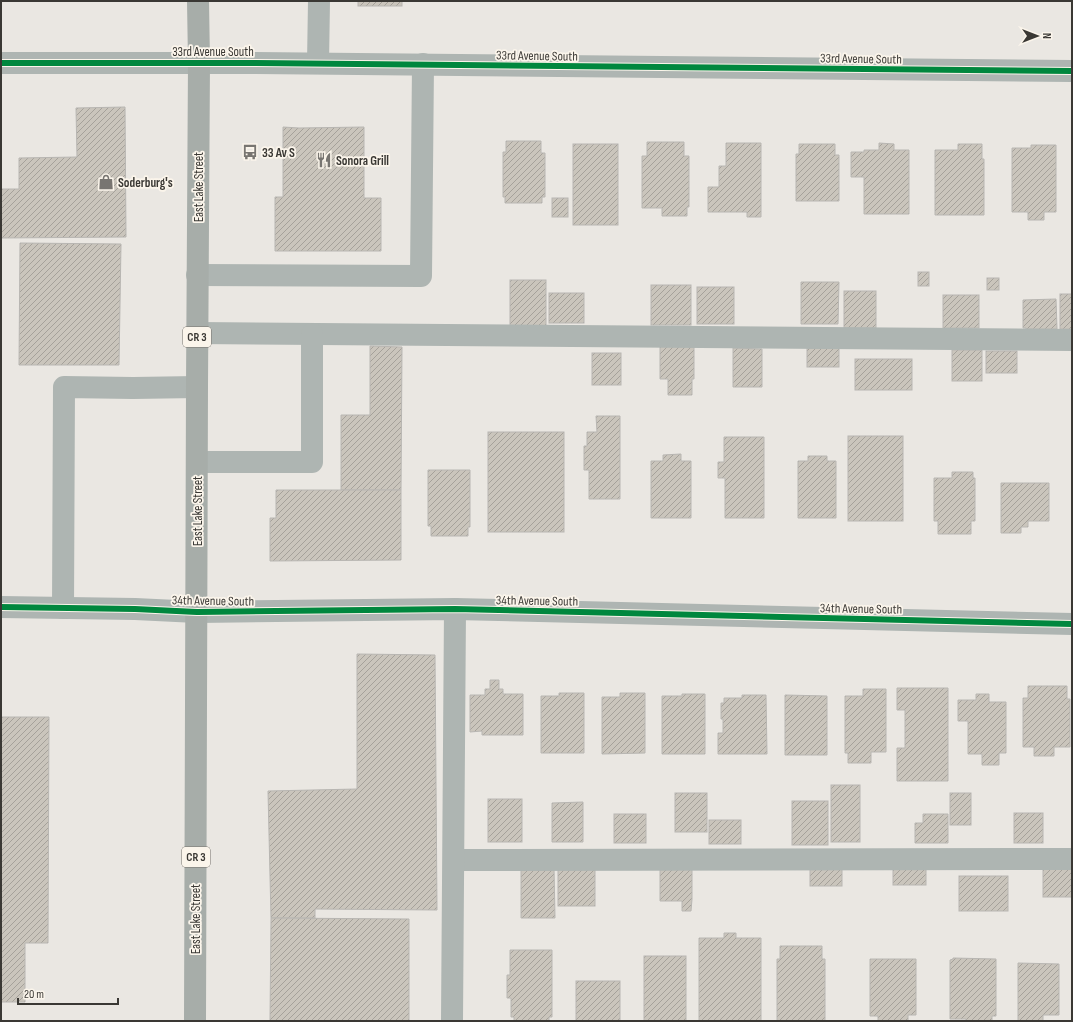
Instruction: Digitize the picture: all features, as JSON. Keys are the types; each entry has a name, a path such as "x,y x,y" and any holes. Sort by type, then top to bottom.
{"main road":[{"name":"East Lake Street","path":"195,1021 198,1"}],"street":[{"path":"318,63 319,1"},
{"name":"33rd Avenue South","path":"1,63 199,62 1072,71"},
{"path":"197,275 421,276 424,64"},
{"path":"197,333 1072,340"},
{"path":"197,462 312,462 312,334"},
{"path":"63,608 64,387 197,387"},
{"name":"34th Avenue South","path":"1,607 135,609 197,612 455,609 1072,624"},
{"path":"452,1021 455,609"},
{"path":"454,860 1072,859"}],"building":[{"path":"358,1 402,1 402,6 358,6"},
{"path":"125,107 126,237 1,238 1,189 19,189 19,158 77,157 76,108"},
{"path":"283,127 364,127 364,198 381,198 381,251 275,251 275,197 283,197"},
{"path":"506,141 541,141 541,153 545,153 545,197 542,197 542,203 505,203 505,197 503,197 503,152 506,152"},
{"path":"647,142 684,142 684,156 689,156 689,207 687,207 687,216 662,216 662,208 642,208 642,156 647,156"},
{"path":"726,143 761,143 761,217 747,217 747,212 708,212 708,187 719,187 719,166 726,166"},
{"path":"879,143 894,144 894,150 909,150 909,214 864,214 864,177 851,177 851,152 879,150"},
{"path":"573,144 618,144 618,225 573,225"},
{"path":"799,144 835,144 835,155 839,155 839,201 796,201 796,154 799,154"},
{"path":"958,144 982,144 982,159 984,159 984,215 935,215 935,150 958,150"},
{"path":"1031,145 1056,145 1056,212 1044,212 1044,220 1028,220 1028,212 1012,212 1012,148 1031,148"},
{"path":"552,198 568,198 568,217 552,217"},
{"path":"20,243 121,244 119,365 19,365"},
{"path":"918,272 929,272 929,286 918,286"},
{"path":"987,278 999,278 999,290 987,290"},
{"path":"510,280 546,280 546,327 510,327"},
{"path":"801,282 839,282 838,324 801,324"},
{"path":"651,285 691,285 691,325 651,325"},
{"path":"697,287 734,287 734,324 697,324"},
{"path":"844,291 876,291 876,328 844,328"},
{"path":"549,293 584,293 584,323 549,323"},
{"path":"1060,294 1072,294 1072,329 1060,329"},
{"path":"943,295 979,295 979,328 943,328"},
{"path":"1056,299 1057,329 1023,328 1023,300"},
{"path":"370,346 402,347 401,490 341,490 341,415 370,415"},
{"path":"660,346 694,346 694,379 692,379 692,395 668,395 668,379 660,379"},
{"path":"733,348 762,349 762,387 733,387"},
{"path":"807,348 839,348 839,367 807,367"},
{"path":"952,350 982,350 982,381 952,381"},
{"path":"986,351 1017,351 1017,373 986,373"},
{"path":"592,353 621,353 621,385 592,385"},
{"path":"855,359 912,359 912,390 855,390"},
{"path":"596,416 620,416 620,499 589,499 589,470 584,470 584,446 587,446 587,432 597,432"},
{"path":"488,432 564,432 564,532 488,532"},
{"path":"848,436 903,436 903,521 848,521"},
{"path":"724,437 764,437 764,518 725,518 725,478 718,478 718,462 724,462"},
{"path":"681,454 681,461 691,461 691,518 651,518 651,461 663,461 663,455"},
{"path":"808,456 827,456 827,461 836,461 836,518 798,518 798,461 808,461"},
{"path":"428,470 470,470 470,527 468,527 468,536 431,536 431,526 428,526"},
{"path":"952,472 973,472 973,478 975,478 975,521 971,521 971,534 938,534 938,521 934,521 934,478 952,478"},
{"path":"1001,483 1049,483 1049,521 1028,521 1028,527 1021,527 1021,533 1001,533"},
{"path":"276,490 401,490 401,560 270,561 270,518 276,518"},
{"path":"357,654 435,655 437,910 315,909 315,918 271,918 268,791 357,789"},
{"path":"490,680 499,680 499,689 503,689 503,694 523,694 523,735 482,735 482,731 470,732 470,695 485,695 485,689 490,689"},
{"path":"1028,686 1067,686 1067,699 1070,699 1070,747 1054,747 1054,756 1034,756 1034,747 1023,747 1023,698 1028,698"},
{"path":"897,688 948,688 948,781 897,781 897,748 905,748 905,710 897,710"},
{"path":"863,689 886,689 886,752 871,752 871,763 848,763 848,753 845,753 845,696 863,696"},
{"path":"559,693 584,693 584,753 541,753 541,696 559,696"},
{"path":"620,693 645,693 645,753 602,754 602,697 620,697"},
{"path":"682,694 705,694 705,754 662,754 662,696 682,696"},
{"path":"976,694 989,694 989,702 1006,702 1006,753 999,753 999,765 982,765 982,754 968,754 968,721 958,721 958,700 976,700"},
{"path":"742,695 766,695 767,754 718,754 718,733 723,733 721,703 724,703 724,698 742,698"},
{"path":"785,695 827,696 827,755 785,755"},
{"path":"1,717 49,717 48,943 25,943 25,1002 1,1002"},
{"path":"831,785 860,785 860,842 831,842"},
{"path":"675,793 707,793 707,832 675,832"},
{"path":"950,793 971,793 971,825 950,825"},
{"path":"488,799 522,799 522,842 488,842"},
{"path":"792,801 828,801 828,845 792,845"},
{"path":"583,802 583,842 552,842 552,803"},
{"path":"1014,813 1043,813 1043,843 1014,843"},
{"path":"614,814 646,814 646,843 614,843"},
{"path":"923,814 948,814 948,843 915,843 915,823 923,823"},
{"path":"709,820 741,820 741,844 709,844"},
{"path":"893,865 926,865 926,885 893,885"},
{"path":"810,867 842,867 842,886 810,886"},
{"path":"521,868 554,868 555,918 521,918"},
{"path":"558,868 595,868 595,906 558,906"},
{"path":"660,868 692,868 691,911 682,911 682,901 660,901"},
{"path":"1043,868 1072,868 1072,897 1043,897"},
{"path":"959,876 1008,876 1008,911 959,911"},
{"path":"271,918 409,919 409,1021 270,1021"},
{"path":"724,933 736,933 736,938 761,938 761,1021 699,1021 699,938 724,938"},
{"path":"780,946 822,946 822,959 825,959 825,1021 777,1021 777,959 780,959"},
{"path":"510,950 552,950 552,1017 549,1017 549,1021 514,1021 514,1017 511,1017 511,998 507,998 507,975 510,975"},
{"path":"644,956 686,956 686,1021 644,1021"},
{"path":"953,958 996,959 996,1016 992,1016 992,1021 966,1021 966,1019 950,1019 950,960"},
{"path":"870,959 916,959 916,1015 908,1015 908,1021 878,1021 878,1016 870,1016"},
{"path":"1018,963 1059,964 1059,1015 1043,1015 1043,1021 1018,1021"},
{"path":"576,981 620,981 620,1021 576,1021"}],"cycle path":[{"path":"1,63 256,63 1072,71"},
{"path":"1,607 135,609 197,612 455,609 1072,624"}],"place":[{"name":"33 Av S","path":"250,152"},
{"name":"Sonora Grill","path":"324,160"},
{"name":"Soderburg's","path":"106,182"}]}
